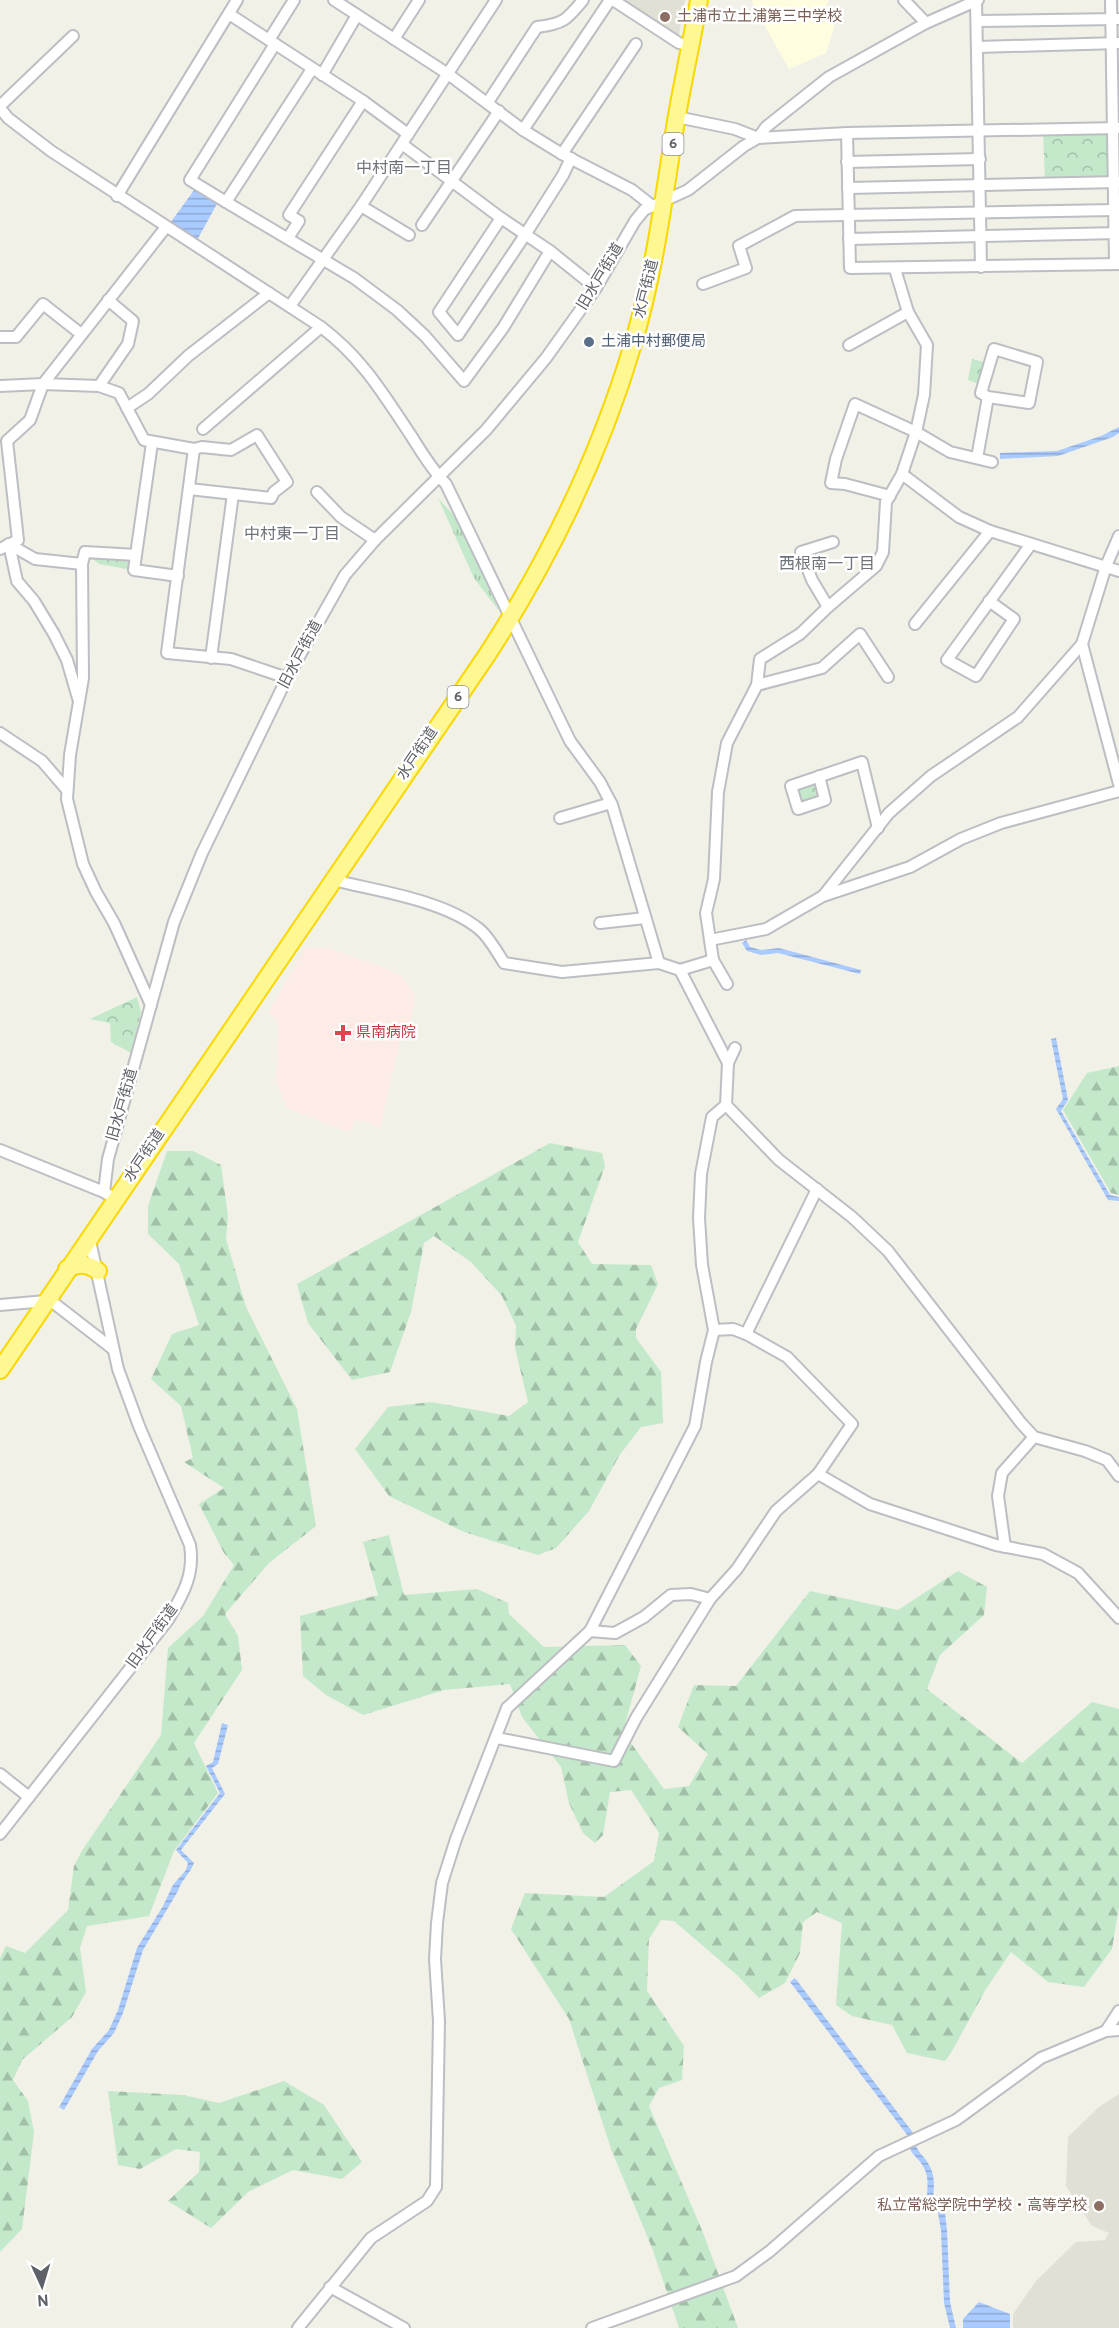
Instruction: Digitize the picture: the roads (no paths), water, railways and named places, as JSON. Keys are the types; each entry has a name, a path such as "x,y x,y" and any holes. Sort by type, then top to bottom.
{"highway":[{"name":"水戸街道","path":"0,1370 89,1236 110,1195 333,880 510,619 563,523 587,473 612,410 633,343 648,285 657,203 677,117 699,0"},
{"path":"67,1269 81,1264 98,1271"}],"street":[{"path":"117,196 237,0"},
{"path":"294,0 272,42 190,180 354,278 398,310 425,336 464,381 503,328 550,251"},
{"path":"334,0 448,74 523,130 566,156 657,203 688,190 744,146 758,138 766,126 829,77 926,23 977,1 981,267"},
{"path":"226,202 317,72 353,13 355,0"},
{"path":"394,39 419,0"},
{"path":"290,306 361,206 496,0"},
{"path":"488,102 537,27 559,24 573,13 583,0"},
{"path":"523,130 611,0 679,43 691,46"},
{"path":"904,0 926,23"},
{"path":"847,133 850,268 1117,264 1114,210 1116,182 1115,19 1112,0"},
{"path":"229,14 363,101 451,180 550,251 596,288"},
{"path":"977,21 1115,19"},
{"path":"73,36 0,107 8,118 51,152 321,327 344,344 358,360 446,484 570,741 600,782 611,803 659,963"},
{"path":"978,47 1115,43"},
{"path":"501,218 439,312 458,335 563,175 566,156 636,44"},
{"path":"288,238 299,221 289,215 363,101"},
{"path":"422,225 499,111"},
{"path":"677,117 735,129 758,138 847,133 1115,128"},
{"path":"0,127 8,118"},
{"path":"847,162 980,159"},
{"path":"848,188 1116,182"},
{"name":"旧水戸街道","path":"110,1195 108,1159 174,922 202,853 287,678 345,575 375,540 486,430 546,358 596,288 635,221 644,210 657,203"},
{"path":"361,206 409,235"},
{"path":"703,284 746,268 739,246 795,216 1114,210"},
{"path":"5,546 18,540 4,440 30,420 44,384 166,227"},
{"path":"849,239 1117,233"},
{"path":"727,984 713,960 706,913 714,879 718,792 728,743 757,685 760,659 800,634 876,566 883,552 886,502 902,474 916,432 924,395 927,345 908,312 895,269"},
{"path":"127,408 148,394 188,356 269,293"},
{"path":"99,386 128,344 133,321 108,300"},
{"path":"0,338 16,337 43,304 81,334"},
{"path":"849,345 908,312"},
{"path":"203,429 321,327"},
{"path":"994,349 1037,362 1029,404 988,397 981,393 994,349"},
{"path":"0,386 44,384 99,386 119,393 144,440 152,443 194,449 202,447 231,450 257,435 287,482 274,492 271,498 189,489"},
{"path":"977,458 988,397"},
{"path":"890,496 845,484 831,483 836,459 855,404 916,432 950,452 992,462"},
{"path":"152,443 134,570 178,576"},
{"path":"194,449 167,653 231,660 287,678"},
{"path":"902,474 959,517 990,531 1119,571"},
{"path":"317,492 341,517 375,540"},
{"path":"211,658 233,494"},
{"path":"915,624 990,531"},
{"path":"823,896 889,813 931,776 1018,717 1082,644 1106,566 1119,536"},
{"path":"828,607 812,580 801,552 833,542"},
{"path":"989,601 1014,619 976,676 947,660 989,601 1031,544"},
{"path":"5,546 34,559 81,564"},
{"path":"5,546 17,581 34,601 67,660 79,701"},
{"path":"136,555 85,552 81,564 83,678 66,790 83,864 114,923 151,1005"},
{"path":"757,685 822,668 860,634 888,676"},
{"path":"1082,644 1116,760 1119,784"},
{"path":"0,733 42,761 66,790"},
{"path":"819,776 862,762 878,828"},
{"path":"710,940 766,929 823,896 910,867 961,838 1001,823 1119,791"},
{"path":"560,818 611,803"},
{"path":"333,880 411,898 456,915 480,929 504,963 562,972 659,963 680,970 713,960"},
{"path":"600,923 645,918"},
{"path":"680,970 728,1063"},
{"path":"735,1048 728,1063 726,1105 779,1160 852,1217 888,1251 1034,1437 1085,1451 1107,1460 1119,1476"},
{"path":"298,2328 371,2238 427,2201 436,2187 439,2022 435,1959 442,1883 456,1839 507,1708 590,1631 695,1426 714,1330 702,1265 699,1218 701,1174 712,1117 726,1105"},
{"path":"0,1150 110,1195"},
{"path":"746,1334 817,1189"},
{"name":"旧水戸街道","path":"0,1834 168,1620 182,1596 190,1574 192,1556 190,1545 139,1426 118,1370 89,1236"},
{"path":"0,1305 46,1301 55,1304 113,1350"},
{"path":"496,1738 614,1761 636,1718 710,1599 737,1569 776,1511 818,1474 852,1424 787,1357 733,1329 714,1330"},
{"path":"1005,1547 998,1496 1002,1473 1034,1437"},
{"path":"818,1474 870,1503 1005,1547 1043,1554 1070,1568 1119,1618"},
{"path":"590,1631 615,1633 644,1617 670,1595 691,1594 710,1599"},
{"path":"0,1774 29,1797"},
{"path":"1106,2031 1119,2011"},
{"path":"592,2328 736,2276 770,2251 879,2156 956,2120 1041,2058 1106,2031 1119,2030"},
{"path":"330,2288 404,2328"}],"water":[{"path":"197,186 219,200 195,244 168,226"},
{"path":"1119,427 1119,433 1113,437 1058,456 1000,459 1000,453 1057,451 1101,436"},
{"path":"746,940 750,947 761,950 779,948 861,970 860,974 778,953 761,955 747,951 742,943"},
{"path":"1056,1038 1068,1100 1061,1111 1110,1195 1119,1197 1119,1201 1108,1200 1056,1109 1063,1099 1051,1039"},
{"path":"222,1723 228,1725 218,1764 212,1768 225,1794 181,1850 194,1863 143,1950 123,2013 114,2033 98,2051 64,2110 59,2107 92,2049 109,2030 118,2010 137,1948 173,1885 186,1870 188,1863 176,1850 220,1793 206,1766 213,1762"},
{"path":"795,1978 914,2134 918,2150 931,2169 934,2180 933,2199 945,2213 950,2302 956,2328 950,2328 944,2303 941,2231 938,2213 927,2200 925,2170 910,2148 908,2136 790,1982"},
{"path":"979,2302 1010,2314 1010,2328 963,2328 963,2319"}],"place":[{"name":"土浦市立土浦第三中学校","path":"665,17"},
{"name":"土浦中村郵便局","path":"589,342"},
{"name":"県南病院","path":"343,1033"},
{"name":"私立常総学院中学校・高等学校","path":"1099,2206"}],"district":[{"name":"中村南一丁目","path":"404,169"},
{"name":"中村東一丁目","path":"292,535"},
{"name":"西根南一丁目","path":"827,565"}]}
